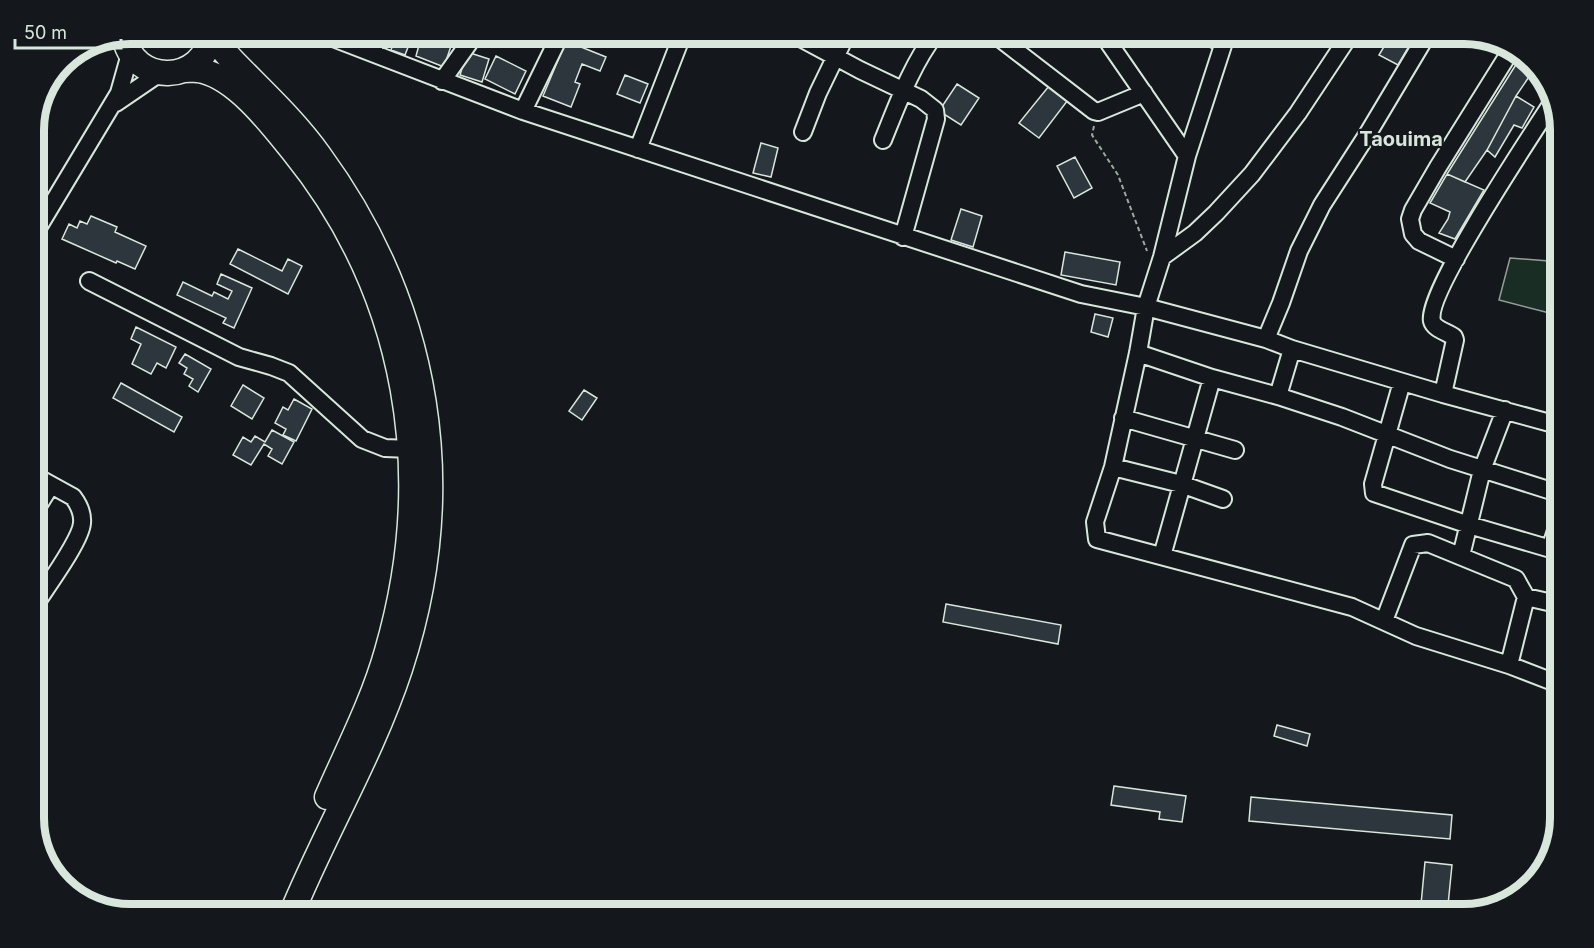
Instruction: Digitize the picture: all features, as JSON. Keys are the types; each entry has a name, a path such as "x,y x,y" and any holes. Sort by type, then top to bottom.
{"highway":[{"path":"127,45 143,67 160,73 172,74 195,64 208,44"},
{"path":"220,44 300,131 334,177 364,227 389,279 409,334 422,391 430,450 431,490 428,539 417,605 400,669 376,731 296,904"},
{"path":"185,70 202,70 217,77 244,97 297,156 342,221 370,276 391,334 405,394 411,449 412,488 409,544 400,599 387,653 367,706 280,904"}],"street":[{"path":"349,44 523,111 1081,294 1146,307 1266,339 1402,382 1550,423"},
{"path":"370,52 375,44"},
{"path":"442,81 468,44"},
{"path":"523,111 556,44"},
{"path":"638,149 679,44"},
{"path":"810,44 930,105 936,113 903,237"},
{"path":"803,132 841,44"},
{"path":"882,140 903,91 928,44"},
{"path":"1007,44 1087,108 1098,112 1144,93"},
{"path":"1110,44 1187,156"},
{"path":"1223,44 1187,156 1162,256 1146,307 1113,467 1095,522 1097,539 1352,607 1416,636 1509,665 1550,681"},
{"path":"1162,256 1194,234 1252,174 1298,113 1344,44"},
{"path":"1266,339 1299,251 1317,214 1421,44"},
{"path":"44,218 113,105 124,81 127,45"},
{"path":"1456,259 1419,241 1413,234 1410,219 1437,167 1507,55"},
{"path":"113,105 160,73"},
{"path":"1443,394 1455,340 1454,337 1436,327 1432,321 1436,299 1456,259 1548,110"},
{"path":"89,281 239,357 289,374 362,439 385,448 411,449"},
{"path":"1278,396 1292,349"},
{"path":"1138,353 1342,417 1482,470 1550,491"},
{"path":"1162,556 1212,378"},
{"path":"1402,382 1373,484 1374,493 1550,549"},
{"path":"1461,556 1482,470 1505,410"},
{"path":"1123,418 1235,450"},
{"path":"1113,467 1181,484 1223,499"},
{"path":"44,481 73,498 81,510 82,524 78,538 44,591"},
{"path":"44,496 51,485"},
{"path":"1384,621 1413,545 1428,543 1516,579 1526,597 1509,665"},
{"path":"1526,597 1550,602"}],"path":[{"path":"1098,112 1092,135 1118,175 1156,275"}],"green space":[{"path":"1510,258 1550,261 1550,313 1499,300"}],"building":[{"path":"393,44 409,44 405,55 391,50"},
{"path":"416,44 451,46 444,67 416,56 419,45"},
{"path":"565,44 574,44 606,57 600,71 582,64 575,82 580,84 571,107 543,96"},
{"path":"1386,44 1410,44 1398,65 1379,55"},
{"path":"467,52 489,59 482,82 460,75"},
{"path":"496,56 526,71 515,94 485,79"},
{"path":"1518,62 1530,75 1516,96 1487,150 1465,182 1447,174"},
{"path":"625,75 648,84 640,103 617,94"},
{"path":"957,84 979,98 961,125 939,111"},
{"path":"1049,86 1068,100 1039,138 1019,123"},
{"path":"1516,96 1534,107 1522,128 1514,125 1495,157 1487,150"},
{"path":"761,143 778,148 771,177 753,173"},
{"path":"1075,157 1092,188 1074,198 1057,166"},
{"path":"1447,174 1484,190 1455,239 1439,233 1450,212 1430,203"},
{"path":"961,209 982,216 973,247 951,240"},
{"path":"91,216 117,227 115,232 146,246 135,269 62,239 69,224 77,228 80,221 87,224"},
{"path":"238,249 282,271 288,259 302,266 288,294 230,264"},
{"path":"1065,252 1120,262 1116,285 1061,275"},
{"path":"221,274 252,288 234,328 223,323 226,318 177,295 183,282 212,296 214,292 228,299 232,291 217,284"},
{"path":"1095,314 1113,318 1108,337 1091,332"},
{"path":"136,327 176,347 166,368 157,363 151,374 132,364 141,344 131,339"},
{"path":"185,354 211,369 198,392 189,386 193,379 184,374 187,368 179,363"},
{"path":"121,383 182,417 174,432 113,398"},
{"path":"243,385 264,398 252,419 231,406"},
{"path":"584,390 597,398 582,420 569,411"},
{"path":"294,399 312,409 296,441 283,435 286,429 275,423 283,407 288,410"},
{"path":"272,430 294,442 282,464 268,456 272,449 264,444 251,465 233,455 243,437 251,442 255,436 265,442"},
{"path":"946,604 1061,625 1058,644 943,622"},
{"path":"1277,725 1310,734 1307,746 1274,736"},
{"path":"1114,786 1186,796 1182,822 1159,819 1160,812 1111,805"},
{"path":"1251,797 1452,815 1450,839 1249,821"},
{"path":"1425,862 1452,865 1448,904 1421,904"}],"district":[{"name":"Taouima","path":"1401,139"}]}
